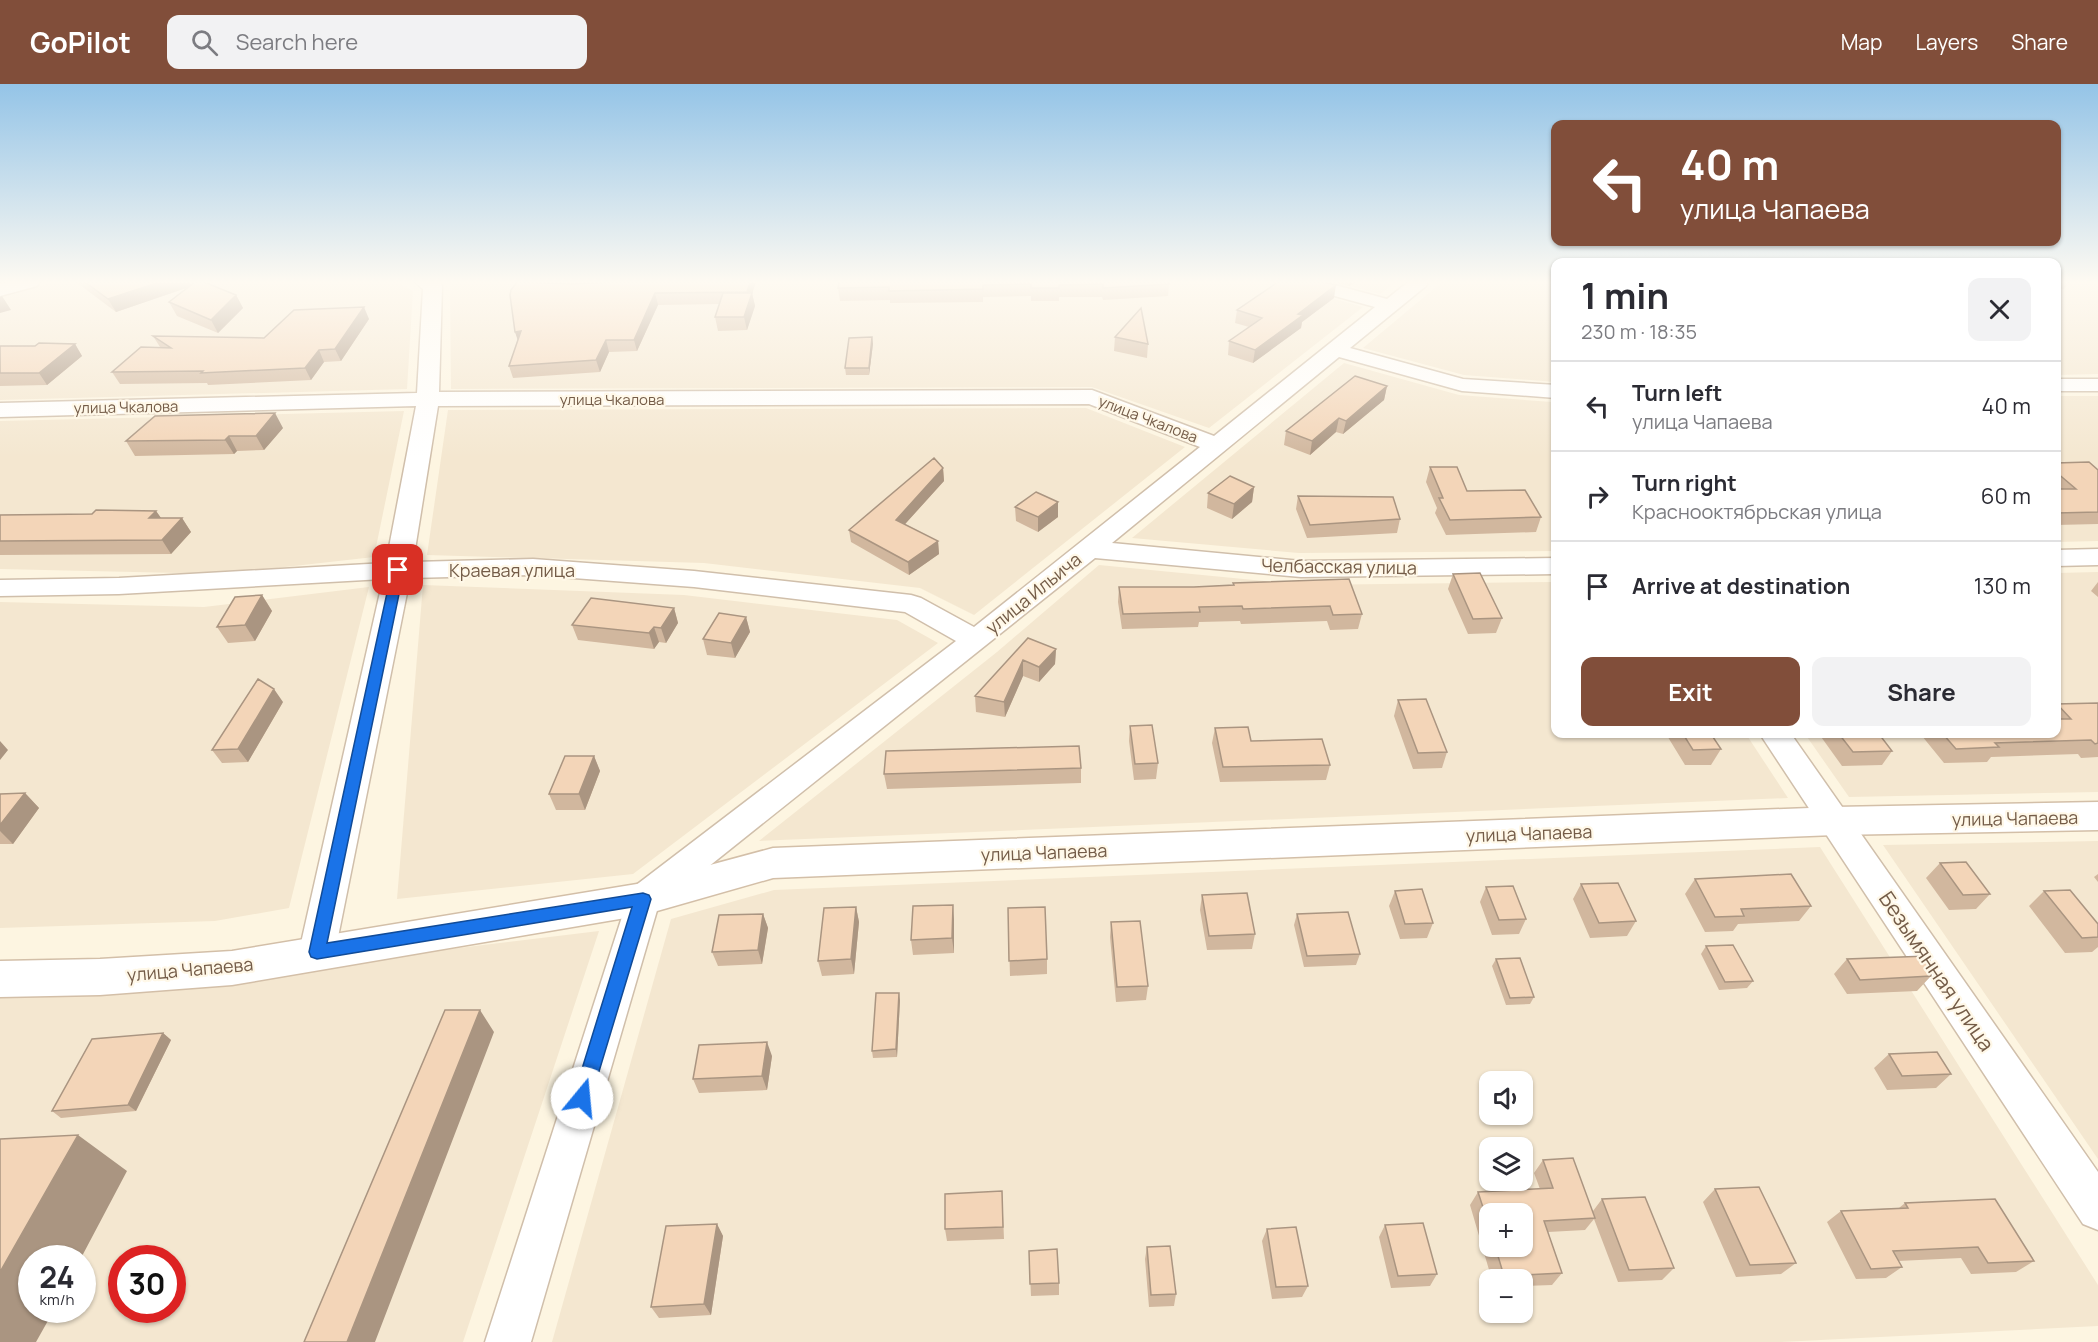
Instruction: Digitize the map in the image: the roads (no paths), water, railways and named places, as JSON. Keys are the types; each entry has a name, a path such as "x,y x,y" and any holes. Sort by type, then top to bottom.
{"main road":[{"name":"улица Чапаева","path":"0,979 100,977 232,968 643,899 772,863 1835,821 2098,816"}],"street":[{"path":"317,952 398,570 428,399 428,341"},
{"name":"улица Ильича","path":"643,899 976,640 1346,341"},
{"path":"1335,350 1461,385 1551,392"},
{"path":"2061,386 2098,385"},
{"name":"улица Чкалова","path":"0,410 428,399 1092,397 1216,445"},
{"name":"Челбасская улица","path":"1087,549 1301,569 1551,566"},
{"path":"2061,558 2098,557"},
{"name":"Краевая улица","path":"0,588 119,586 398,570 533,567 694,579 910,604 976,640"},
{"name":"Безымянная улица","path":"1778,738 2098,1209"},
{"path":"507,1342 643,899"}]}
